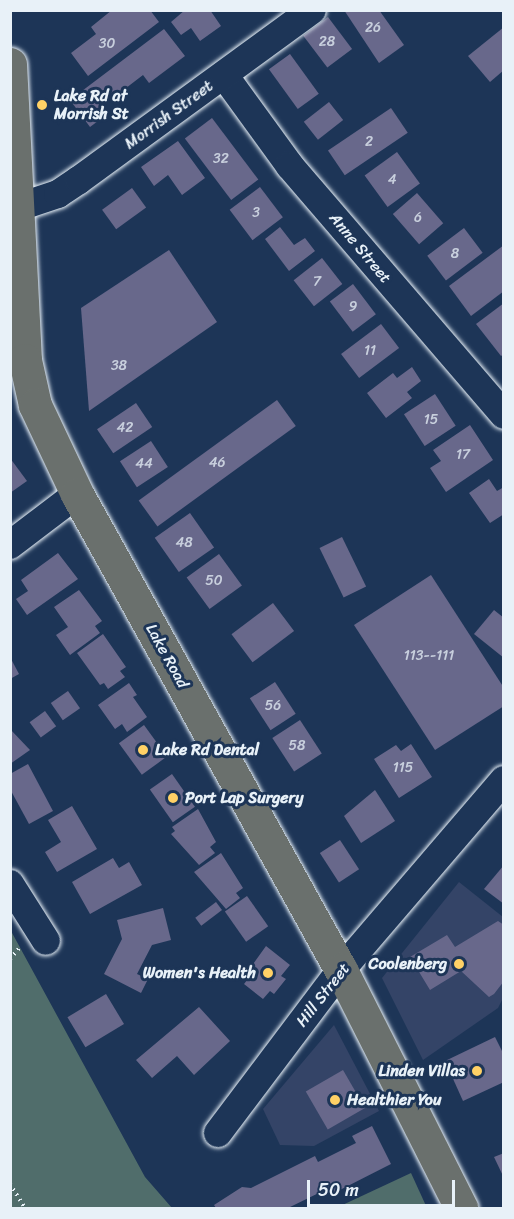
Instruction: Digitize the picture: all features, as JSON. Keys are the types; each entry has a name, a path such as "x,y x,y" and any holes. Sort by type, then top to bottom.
{"main road":[{"name":"Lake Road","path":"10,64 25,360 35,405 77,494 341,970 461,1209"}],"street":[{"name":"Morrish Street","path":"19,207 58,194 312,10"},
{"name":"Anne Street","path":"224,75 290,166 504,415"},
{"path":"10,545 77,494"},
{"name":"Hill Street","path":"218,1133 341,970 504,780"},
{"path":"10,884 33,945"}],"path":[{"path":"10,959 33,945"},
{"path":"10,1184 25,1209"}],"shaded area":[{"path":"459,882 503,917 503,998 498,1008 423,1060 382,978"},
{"path":"334,1025 379,1111 314,1146 280,1145 263,1109"}],"green space":[{"path":"11,931 145,1177 172,1208 11,1208"},
{"path":"411,1173 427,1208 336,1208"}],"building":[{"path":"112,10 150,10 159,22 88,76 71,53 96,34 91,27"},
{"path":"185,10 210,10 221,26 200,41 191,28 181,35 171,22"},
{"path":"344,10 379,10 404,45 379,63"},
{"path":"328,17 352,49 327,68 303,36"},
{"path":"504,27 504,70 490,82 468,56"},
{"path":"164,29 185,56 149,83 143,75 100,108 106,115 90,127 70,100"},
{"path":"290,54 319,94 298,109 269,69"},
{"path":"329,102 343,120 318,140 304,122"},
{"path":"391,108 408,133 345,175 328,150"},
{"path":"212,118 258,179 231,200 185,138"},
{"path":"178,141 205,178 182,195 168,175 154,186 141,167"},
{"path":"397,152 420,184 388,207 365,176"},
{"path":"260,187 283,217 253,240 230,210"},
{"path":"132,188 146,207 116,229 102,210"},
{"path":"417,193 443,223 419,244 393,214"},
{"path":"280,227 294,245 305,238 315,251 289,271 265,239"},
{"path":"464,228 483,253 446,280 427,256"},
{"path":"504,245 504,291 471,316 449,286"},
{"path":"169,250 217,322 89,411 81,308"},
{"path":"322,258 342,284 314,306 294,280"},
{"path":"353,284 376,314 353,332 330,301"},
{"path":"504,303 504,354 501,356 476,324"},
{"path":"381,324 399,348 359,378 341,354"},
{"path":"412,367 421,381 407,392 412,398 386,418 367,393 393,373 397,378"},
{"path":"435,394 456,426 425,446 404,414"},
{"path":"277,400 296,426 157,526 139,501"},
{"path":"136,403 152,427 113,453 97,429"},
{"path":"470,425 493,460 446,492 430,468 441,461 433,450"},
{"path":"151,441 168,467 137,487 120,461"},
{"path":"10,458 27,481 10,493"},
{"path":"489,479 497,491 504,487 504,514 490,523 469,493"},
{"path":"190,513 214,547 179,572 155,538"},
{"path":"342,537 366,586 344,597 320,548"},
{"path":"58,553 78,579 27,615 16,599 28,591 21,580"},
{"path":"219,554 242,586 210,609 187,578"},
{"path":"431,575 504,688 504,706 435,750 354,625"},
{"path":"79,590 102,621 95,626 100,633 70,655 56,635 68,627 54,607"},
{"path":"273,603 294,631 253,662 231,634"},
{"path":"494,610 504,618 504,658 474,634"},
{"path":"103,634 126,667 120,671 125,677 108,689 104,683 100,685 77,653"},
{"path":"10,657 19,674 10,679"},
{"path":"275,682 296,714 271,730 250,698"},
{"path":"129,683 137,695 133,697 147,717 127,732 122,724 115,729 98,705"},
{"path":"68,691 80,708 63,720 51,703"},
{"path":"45,711 56,726 41,738 30,722"},
{"path":"300,720 322,754 294,772 272,738"},
{"name":"Lake Rd Dental","path":"144,725 167,757 142,775 119,743"},
{"path":"10,729 30,750 10,764"},
{"path":"411,744 432,777 399,798 374,759 396,745 401,751"},
{"path":"28,764 53,811 29,824 10,789 10,774"},
{"name":"Port Lap Surgery","path":"172,774 195,807 173,822 150,789"},
{"path":"375,790 395,821 361,843 344,816"},
{"path":"72,806 97,849 57,872 45,852 61,842 48,820"},
{"path":"198,809 216,842 210,847 215,853 199,865 171,834 175,831 172,827"},
{"path":"340,840 359,869 339,882 320,853"},
{"path":"221,853 243,888 236,893 240,898 226,909 194,872"},
{"path":"113,858 119,868 129,862 142,885 90,914 72,882"},
{"path":"504,865 504,904 484,889"},
{"path":"247,896 268,926 246,942 225,911"},
{"path":"216,902 222,910 201,926 195,918"},
{"path":"163,908 171,940 152,945 137,974 148,979 141,993 104,974 122,939 117,920"},
{"name":"Coolenberg","path":"498,921 504,925 504,981 494,994 489,997 461,971 430,990 410,957 447,935 455,947"},
{"name":"Women's Health","path":"266,946 290,965 281,976 286,979 274,994 270,991 263,999 244,984 255,970 251,967"},
{"path":"106,994 124,1024 85,1047 67,1017"},
{"path":"199,1007 230,1041 194,1075 177,1056 152,1078 136,1060"},
{"name":"Linden Villas","path":"495,1037 504,1055 504,1082 463,1101 445,1061"},
{"name":"Healthier You","path":"343,1070 365,1108 328,1130 306,1092"},
{"path":"372,1126 391,1164 332,1194 329,1188 288,1208 216,1208 214,1205 242,1187 251,1188 315,1156 318,1162 356,1143 352,1136"},
{"path":"504,1153 504,1178 494,1157"}],"place":[{"name":"Lake Rd at Morrish St","path":"42,105"},
{"name":"Lake Rd Dental","path":"143,750"},
{"name":"Port Lap Surgery","path":"173,798"},
{"name":"Coolenberg","path":"459,964"},
{"name":"Women's Health","path":"268,973"},
{"name":"Linden Villas","path":"477,1071"},
{"name":"Healthier You","path":"335,1100"}]}
